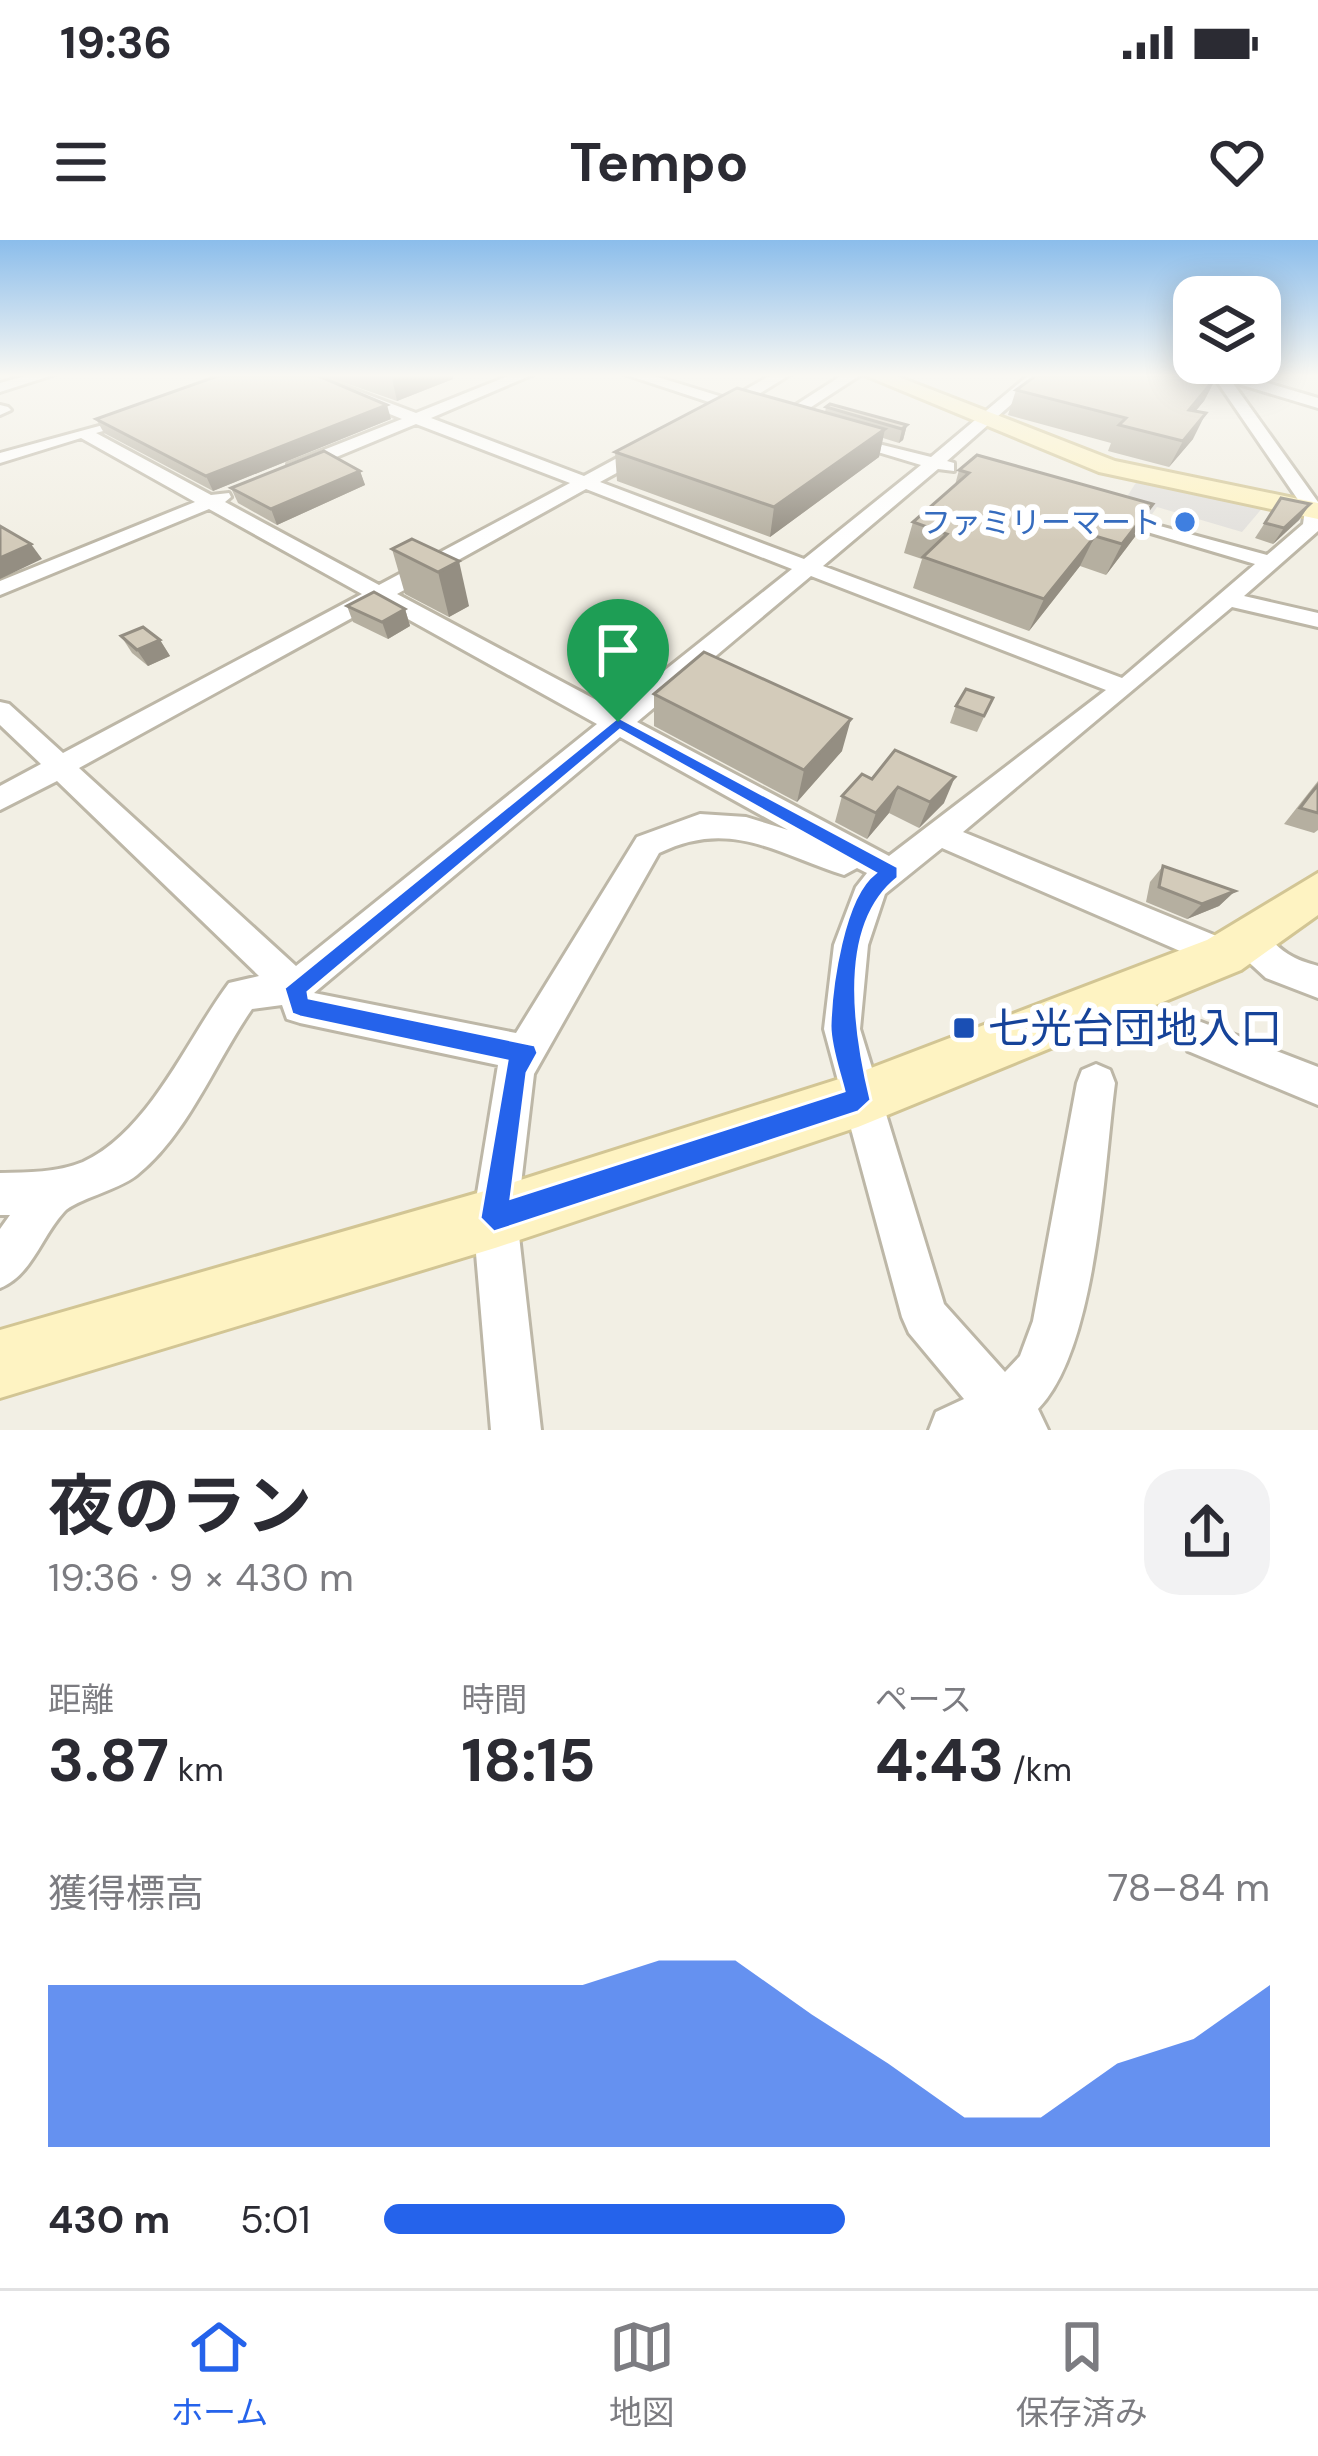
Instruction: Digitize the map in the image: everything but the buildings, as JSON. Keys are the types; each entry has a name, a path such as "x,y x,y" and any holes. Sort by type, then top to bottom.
{"street":[{"path":"0,458 92,430"},
{"path":"284,472 390,430"},
{"path":"444,430 1125,688"},
{"path":"0,1194 49,1197 91,1181 129,1157 166,1114 210,1033 242,994 296,988 976,430"},
{"path":"1012,430 1131,474 1316,510"},
{"path":"1013,1419 925,1317 858,1100 842,1029 851,945 872,887 943,836 1125,688 1312,526 1316,510 1261,430"},
{"path":"826,432 960,470"},
{"path":"82,433 891,872"},
{"path":"0,800 669,438"},
{"path":"0,589 246,488"},
{"path":"1093,510 1270,562"},
{"path":"1228,599 1318,620"},
{"path":"0,710 296,988 300,1007 526,1053"},
{"path":"517,1430 494,1218 515,1070 648,845 679,826 708,820 842,862 891,872"},
{"path":"943,836 1318,982"},
{"path":"0,1364 494,1218 858,1100 1235,947 1318,890"},
{"path":"1201,1039 1318,1086"},
{"path":"954,1430 1013,1419 1041,1370 1062,1294 1096,1083"},
{"path":"0,1266 49,1197"}],"shaded area":[{"path":"1137,481 1264,506 1242,532 1157,507 1146,523 1116,514"}],"place":[{"name":"ファミリーマート","path":"1185,522"},
{"name":"七光台団地入口","path":"964,1028"}],"route":[{"path":"618,722 891,872 872,887 851,945 842,1029 858,1100 494,1218 515,1070 526,1053 300,1007 296,988 618,722"}]}
